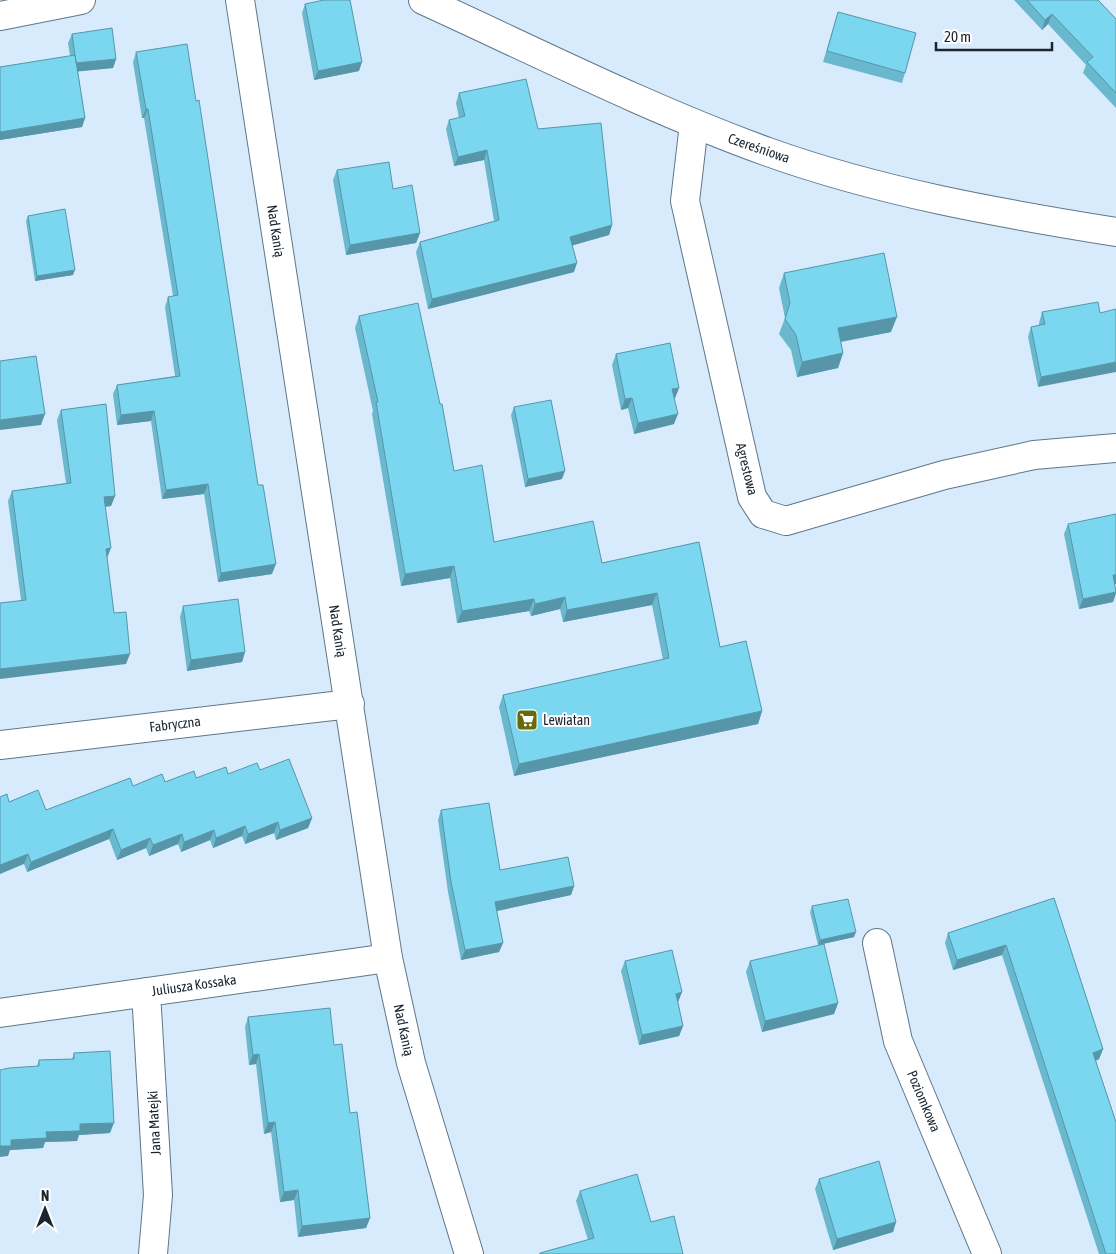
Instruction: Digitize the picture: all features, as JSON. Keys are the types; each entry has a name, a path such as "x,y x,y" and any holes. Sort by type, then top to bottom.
{"street":[{"path":"0,16 81,0"},
{"name":"Nad Kanią","path":"240,0 388,958 411,1063 469,1254"},
{"name":"Czereśniowa","path":"422,0 694,124 770,152 866,183 986,211 1116,232"},
{"name":"Agrestowa","path":"694,124 685,201 752,497 763,514 786,520 944,475 1034,456 1116,448"},
{"name":"Fabryczna","path":"0,745 350,704"},
{"name":"Poziomkowa","path":"877,943 898,1041 988,1254"},
{"name":"Juliusza Kossaka","path":"0,1013 388,958"},
{"name":"Jana Matejki","path":"146,992 158,1195 153,1254"}],"building":[{"path":"324,0 350,0 362,62 318,71 305,4"},
{"path":"1027,0 1098,0 1116,19 1116,93 1087,62 1093,57 1052,14 1045,20"},
{"path":"838,12 916,33 905,73 827,51"},
{"path":"112,28 116,59 76,63 72,34"},
{"path":"187,44 196,101 199,100 258,485 263,485 276,564 221,573 208,484 166,490 154,411 121,415 117,385 180,376 168,297 178,295 148,109 146,109 136,52"},
{"path":"75,55 85,118 0,132 0,67"},
{"path":"526,79 538,129 601,123 612,225 570,237 577,263 432,299 420,242 499,220 487,150 458,157 449,120 465,116 459,93"},
{"path":"389,162 393,189 412,185 420,233 350,245 337,170"},
{"path":"65,209 75,270 37,276 28,216"},
{"path":"884,253 897,317 838,328 843,353 802,362 796,335 785,319 790,303 784,273"},
{"path":"1098,302 1100,313 1116,309 1116,362 1041,377 1031,327 1045,324 1042,312"},
{"path":"418,303 440,404 442,404 454,471 482,465 494,542 593,521 602,563 699,542 720,647 746,641 762,711 519,764 503,695 669,658 657,593 567,610 565,597 535,604 534,599 462,611 454,566 405,574 376,402 378,402 359,316"},
{"path":"670,343 679,388 672,389 678,414 638,423 632,398 625,399 616,354"},
{"path":"36,356 45,414 0,420 0,361"},
{"path":"551,400 565,471 528,479 514,407"},
{"path":"106,404 115,496 104,497 111,548 106,549 114,613 126,612 130,654 0,669 0,603 26,600 12,491 71,483 61,410"},
{"path":"1116,514 1116,575 1113,575 1116,592 1083,599 1068,524"},
{"path":"238,599 245,652 191,660 183,606"},
{"path":"289,759 312,818 280,830 278,822 248,834 245,826 216,838 214,830 184,842 182,834 153,845 150,838 121,850 113,829 31,862 28,854 0,865 0,797 7,794 9,802 38,790 46,810 130,778 133,786 162,774 165,782 194,771 196,778 226,767 228,774 257,763 260,770"},
{"path":"489,803 500,870 568,857 574,886 495,902 503,943 465,950 451,882 441,810"},
{"path":"1054,898 1103,1049 1093,1053 1116,1122 1116,1254 1106,1254 1006,945 957,960 948,933"},
{"path":"848,899 856,932 820,940 812,906"},
{"path":"824,944 838,1003 765,1021 750,961"},
{"path":"672,950 682,992 676,994 683,1026 642,1035 625,961"},
{"path":"330,1008 334,1045 342,1044 350,1113 357,1112 370,1218 302,1226 298,1190 284,1192 275,1122 268,1123 259,1054 253,1055 248,1017"},
{"path":"110,1051 114,1123 80,1124 80,1131 46,1132 47,1138 11,1140 11,1146 0,1146 0,1070 39,1066 39,1060 74,1059 74,1053"},
{"path":"879,1161 896,1222 837,1239 819,1179"},
{"path":"637,1174 651,1222 674,1216 683,1254 540,1254 594,1238 580,1191"}],"place":[{"name":"Lewiatan","path":"527,720"}]}
